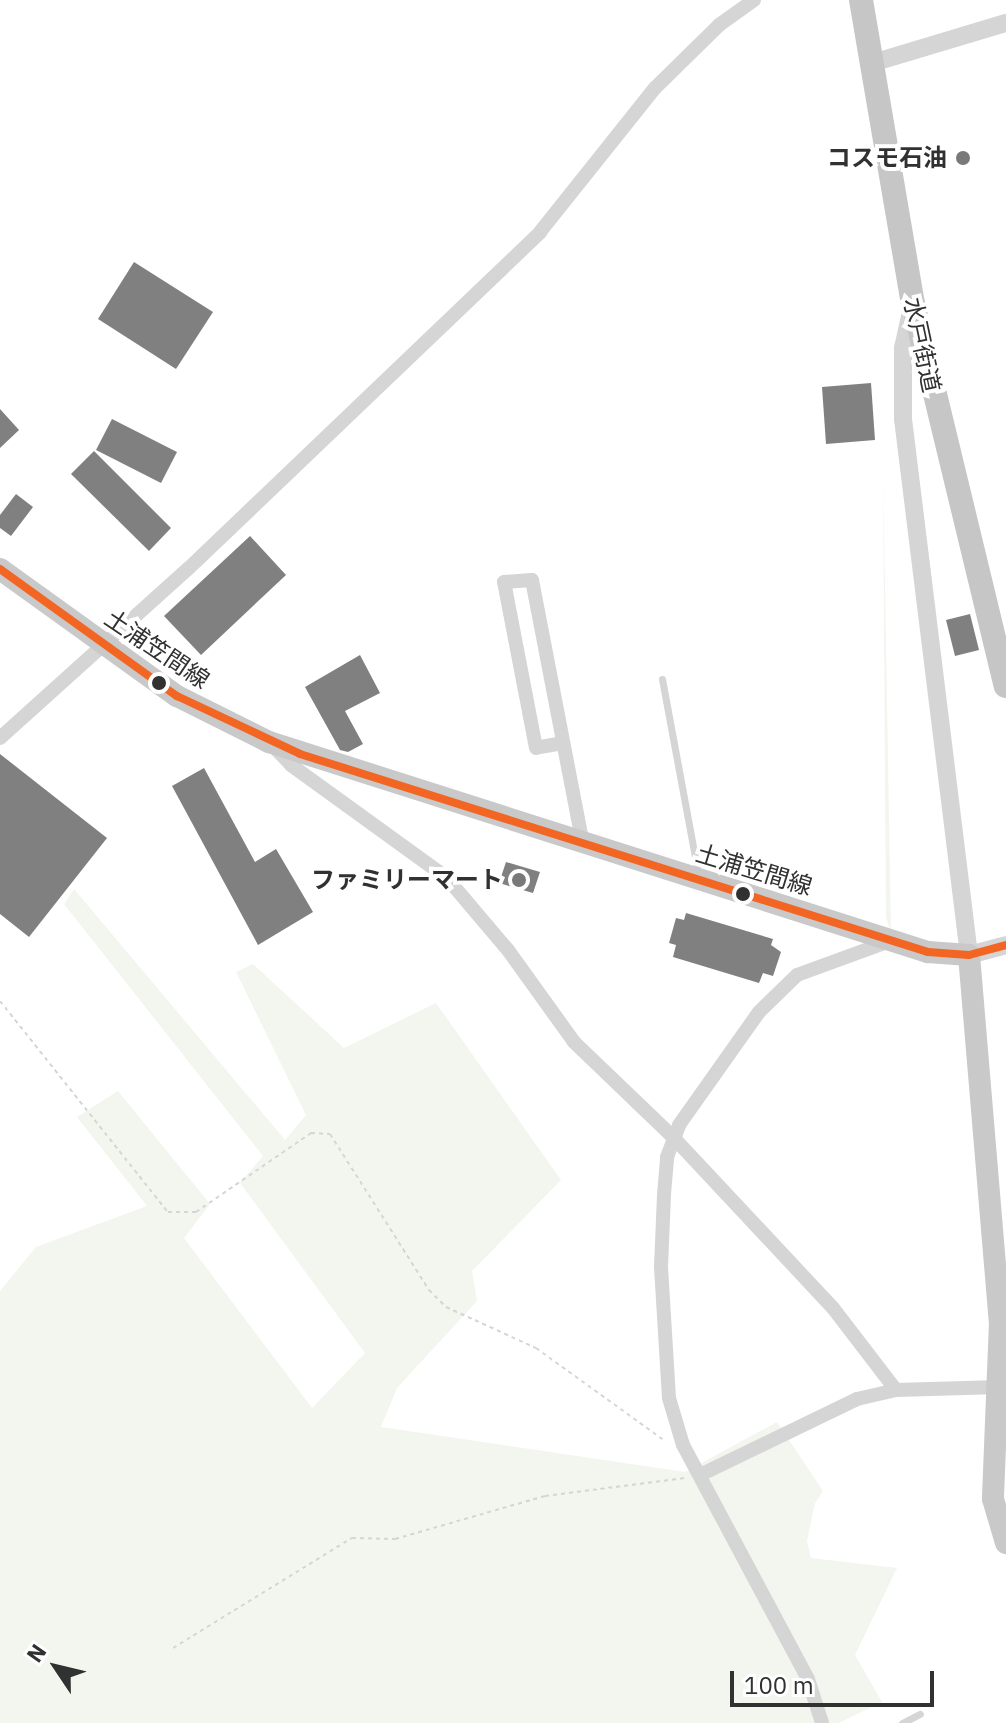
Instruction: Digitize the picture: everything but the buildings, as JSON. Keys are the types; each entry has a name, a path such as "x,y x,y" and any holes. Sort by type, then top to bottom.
{"highway":[{"name":"水戸街道","path":"861,0 869,64 913,303 1006,686"}],"main road":[{"name":"土浦笠間線","path":"0,569 103,646 188,703 269,742 583,845 928,952 969,955"},
{"path":"969,955 1003,1338 993,1499 1006,1543"}],"street":[{"path":"0,738 103,646 540,232 655,88 719,25 754,0"},
{"path":"869,64 1006,23"},
{"path":"913,303 903,338 903,419 969,955 1006,945"},
{"path":"563,743 536,748 504,582 532,580 583,845"},
{"path":"269,742 291,765 446,877 508,950 574,1042 673,1137 833,1308 896,1390"},
{"path":"822,1723 808,1679 702,1474 688,1453 669,1398 661,1267 667,1157 673,1137 759,1012 783,986 816,965 891,940"},
{"path":"702,1474 857,1399 896,1390 1000,1387"}],"lane":[{"path":"662,679 699,880"},
{"path":"902,1723 920,1714"}],"path":[{"path":"0,1001 168,1212 196,1212 311,1133 330,1134 429,1290 446,1307 536,1348 650,1433 688,1453"},
{"path":"173,1648 352,1538 395,1539 545,1496 652,1486 702,1474"}],"shaded area":[{"path":"883,471 891,933 886,917"},
{"path":"74,889 285,1140 306,1115 236,972 253,964 344,1048 436,1003 561,1180 472,1271 477,1301 397,1388 381,1427 685,1472 777,1422 823,1491 815,1503 807,1541 811,1558 897,1568 855,1655 882,1702 839,1723 0,1723 0,1291 36,1247 147,1206 77,1117 118,1091 210,1204 184,1238 312,1408 365,1353 240,1183 263,1156 64,904"}],"transit line":[{"path":"0,569 177,696 300,754 928,952 969,955 1006,945"}],"place":[{"name":"コスモ石油","path":"963,158"},
{"name":"ファミリーマート","path":"519,880"}]}
